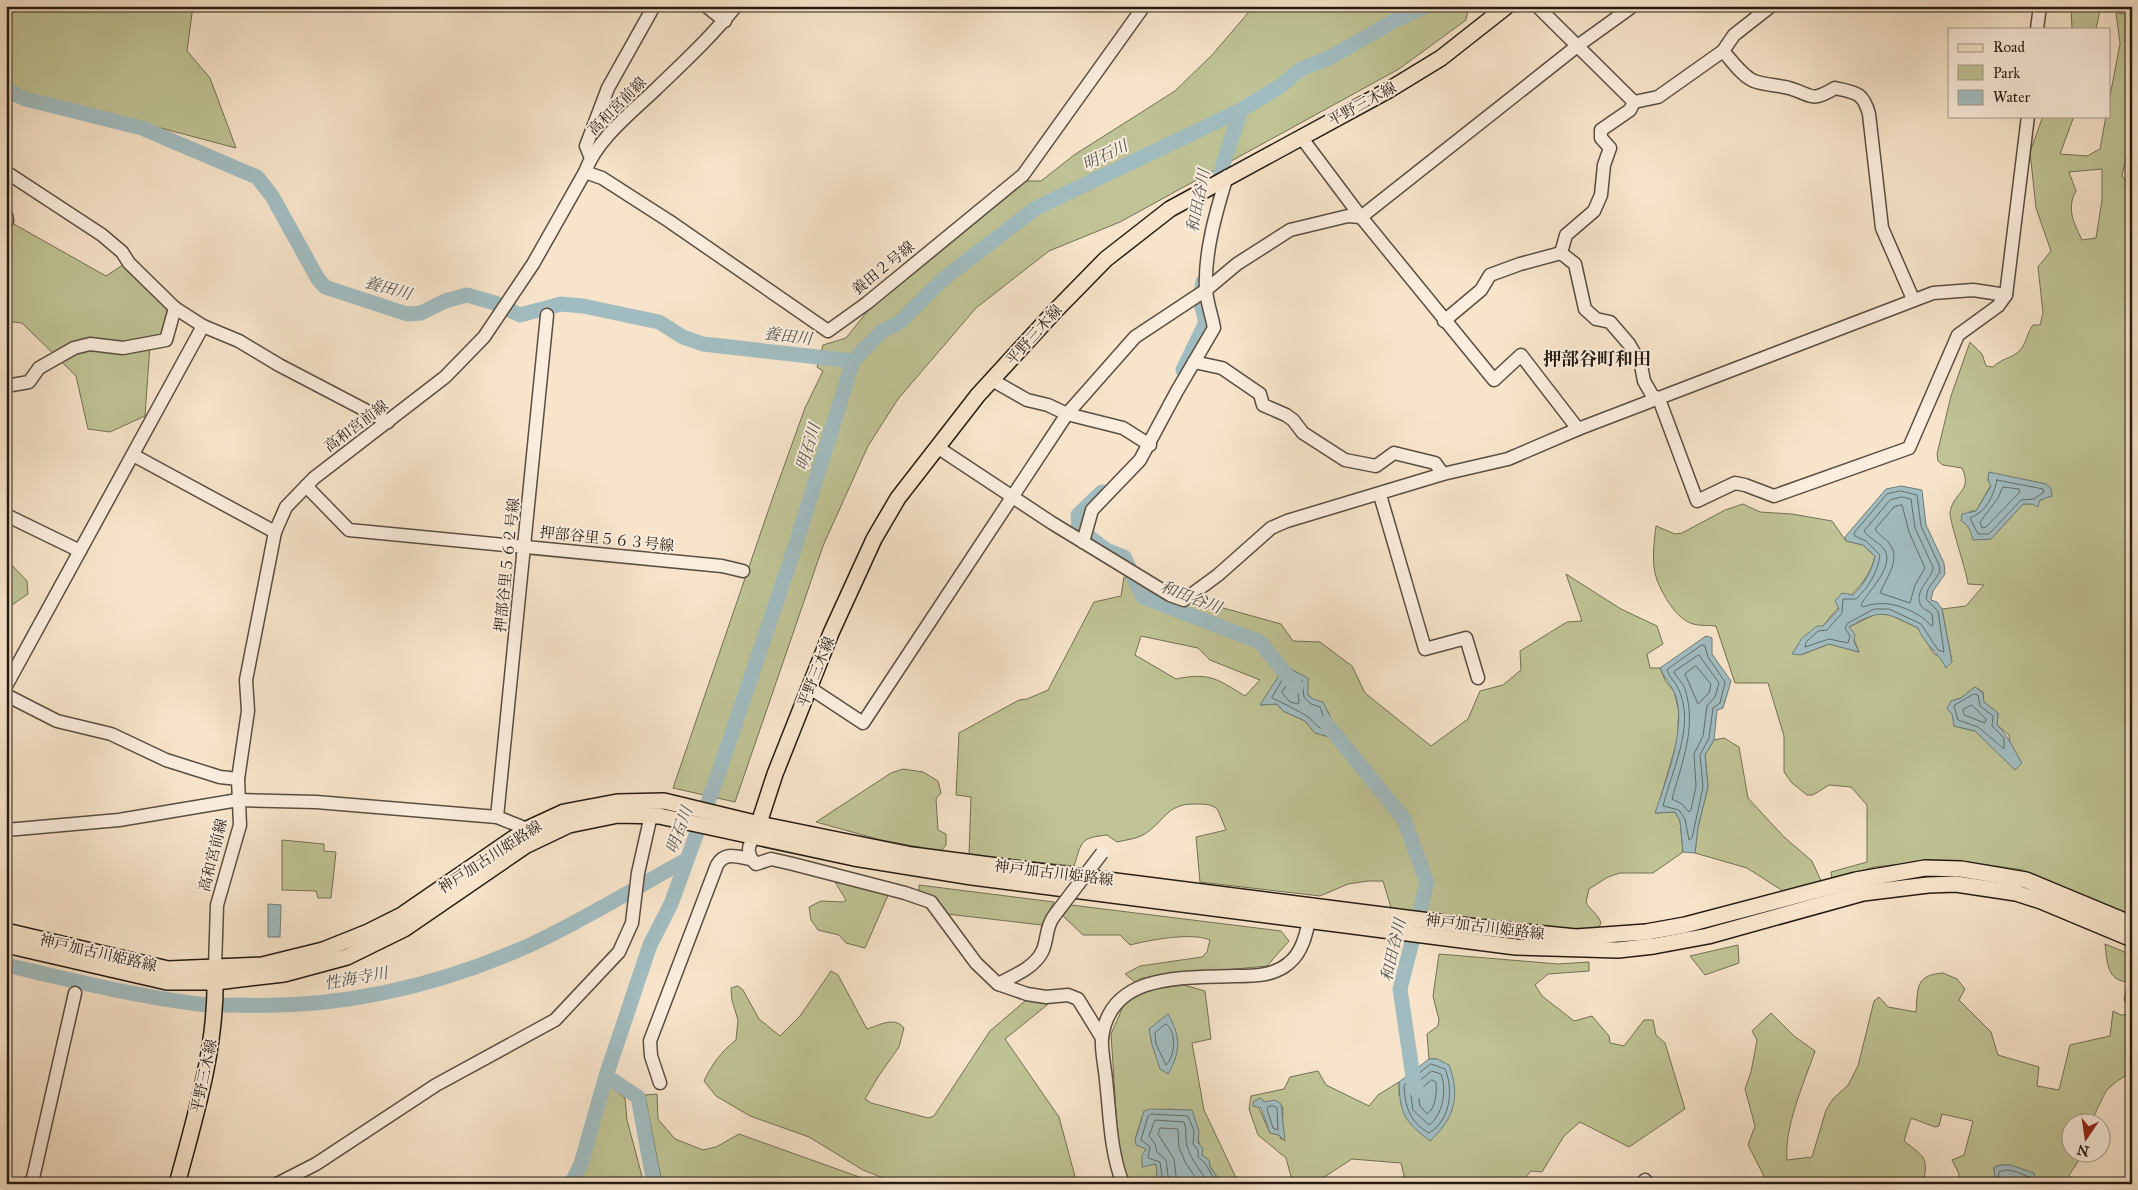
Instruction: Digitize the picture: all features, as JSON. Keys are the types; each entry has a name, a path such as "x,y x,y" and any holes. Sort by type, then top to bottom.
{"main road":[{"name":"平野三木線","path":"757,830 775,774 874,538 898,498 978,395 1056,310 1106,260 1170,209 1222,179 1387,91 1441,58 1507,6"},
{"name":"神戸加古川姫路線","path":"6,931 215,982 262,964 322,950 368,932 402,915 527,829 564,812 617,802 664,801 730,824"},
{"name":"神戸加古川姫路線","path":"6,945 167,982 215,982 284,974 347,956 404,929 525,846 569,825 618,815 655,815 730,824 912,855 1576,937 1612,935 1685,925 1856,880 1925,868 1979,871 2026,880 2132,924"},
{"name":"神戸加古川姫路線","path":"757,830 854,858 972,877 1516,946 1618,950 1708,936 1863,893 1897,887 1956,884 1986,888 2041,901 2132,939"},
{"name":"平野三木線","path":"178,1184 207,1072 215,1018 215,982"}],"street":[{"path":"590,156 586,146 608,88 654,6"},
{"path":"706,6 724,21"},
{"name":"高和宮前線","path":"215,982 217,905 240,825 238,779 248,711 246,680 276,532 286,507 306,486 445,377 484,337 533,264 585,172 590,156 724,21 736,6"},
{"name":"養田２号線","path":"585,172 602,178 669,221 828,331 866,304 1023,175 1144,6"},
{"path":"1537,6 1576,47 1634,102"},
{"path":"810,688 863,723 1067,414 1135,337 1206,290 1237,264 1290,230 1348,216 1361,217 1576,47 1633,6"},
{"path":"1634,102 1658,98 1723,52 1734,35 1771,6"},
{"path":"2037,28 2040,6"},
{"path":"1723,52 1740,71 1754,81 1789,88 1808,97 1822,96 1836,88 1860,94 1869,114 1882,228 1914,300"},
{"path":"1561,253 1566,235 1594,211 1601,195 1604,165 1610,148 1601,138 1601,130 1630,110 1634,102"},
{"path":"1561,253 1574,264 1585,310 1596,319 1610,322 1629,344 1641,365 1644,381 1652,395 1659,399 1697,501 1735,483 1746,485 1774,496 1909,448 1958,335 1998,306 2006,295 2028,118"},
{"path":"1301,137 1361,217 1494,380 1521,355 1578,429"},
{"path":"6,172 102,235 122,252 129,263 175,308 203,326 239,341 279,365 388,422"},
{"path":"1084,542 1092,510 1140,460 1214,328 1206,290 1208,254 1222,179"},
{"path":"1444,321 1481,290 1490,276 1520,264 1561,253"},
{"path":"936,447 1084,542 1170,595 1184,600 1218,575 1271,528 1301,515 1380,494 1443,474 1508,459 1578,429 1933,293 1972,290 2006,295"},
{"path":"6,386 29,382 39,368 74,348 90,344 123,348 166,340 175,308"},
{"name":"押部谷里５６２号線","path":"497,817 547,315"},
{"path":"6,686 203,326"},
{"path":"1194,362 1222,368 1260,394 1262,405 1286,415 1293,420 1303,433 1345,460 1376,466 1394,453 1436,463 1443,474"},
{"path":"992,380 1026,400 1048,405 1067,414 1123,428 1150,445"},
{"path":"133,455 276,532"},
{"name":"押部谷里５６３号線","path":"306,486 348,530 722,566 743,571"},
{"path":"1380,494 1425,650 1466,638 1478,678"},
{"path":"6,515 80,551"},
{"path":"6,695 57,721 111,734 166,760 220,777 238,779"},
{"path":"6,830 119,820 238,800 316,802 497,817 527,829"},
{"path":"276,1184 316,1164 436,1085 555,1020 619,952 632,923 636,907 638,873 655,815"},
{"path":"757,830 749,844 748,852 750,858 756,864 771,859 905,892 931,902 976,963 998,984 1027,994 1046,997 1068,996 1078,999 1102,1038"},
{"path":"998,984 1028,968 1042,952 1048,924 1102,853"},
{"path":"660,1083 652,1063 650,1041 717,865 726,855 750,858"},
{"path":"1123,1184 1114,1161 1102,1038 1110,1015 1123,996 1147,983 1261,975 1276,972 1290,963 1298,952 1305,937 1312,904"},
{"path":"29,1184 35,1169 75,993"}],"green space":[{"path":"6,6 193,6 187,51 210,78 236,148 6,87"},
{"path":"1254,6 1469,6 1466,20 1399,69 1120,222 1049,251 976,308 898,399 868,446 823,546 735,802 673,788 774,494 805,408 823,371 817,367 823,345 846,338 883,292 1025,181 1041,181 1074,155 1175,91 1212,55"},
{"path":"2071,6 2101,6 2096,28 2072,28"},
{"path":"2132,6 2132,130 2122,176 2132,189 2132,917 2023,870 1969,862 1930,861 1874,867 1832,880 1831,872 1867,862 1867,805 1851,787 1829,785 1813,795 1807,795 1792,783 1784,772 1784,736 1768,683 1735,683 1716,626 1696,625 1687,621 1671,606 1655,574 1656,526 1675,534 1682,533 1725,510 1743,504 1760,512 1792,514 1832,521 1846,541 1863,545 1875,556 1868,574 1858,588 1832,615 1801,655 1829,644 1859,652 1849,627 1876,614 1888,614 1918,628 1934,654 1952,662 1942,609 1966,606 1984,585 1968,584 1950,517 1952,505 1964,487 1965,476 1962,468 1943,465 1938,461 1937,454 1951,396 1970,342 1982,354 1986,366 1993,367 2017,353 2023,347 2033,325 2040,325 2043,313 2038,267 2051,251 2036,208 2030,152 2042,118 2073,118 2060,154 2087,156 2100,149 2106,118 2110,118 2110,96 2120,44 2116,12 2122,14","holes":["2102,169 2102,200 2096,238 2082,240 2072,216 2071,210 2076,191 2069,172","1989,473 2046,484 2045,498 2033,504 2023,504 1991,539 1977,539 1966,524 1970,511 1976,511 1991,485 1988,480","1975,687 1983,692 1983,702 1998,713 1997,725 2009,735 2010,744 1995,749 1975,731 1954,726 1952,701 1961,698"]},
{"path":"12,223 106,276 123,265 166,302 170,335 150,345 145,416 110,432 88,429 76,376 22,323 6,321 6,226"},
{"path":"6,559 27,581 28,594 6,609"},
{"path":"1566,574 1621,609 1657,626 1663,644 1647,654 1650,668 1660,668 1666,682 1674,691 1679,712 1678,738 1656,813 1675,812 1680,821 1683,852 1653,873 1620,873 1608,877 1589,889 1586,902 1600,920 1601,923 1598,929 1567,929 1392,911 1383,881 1348,884 1320,896 1200,882 1196,837 1226,830 1218,810 1205,804 1186,805 1172,810 1150,830 1137,838 1117,842 1107,835 1087,840 1081,846 1074,866 969,855 971,797 956,795 959,733 1019,700 1027,699 1048,690 1094,602 1121,596 1124,577 1186,611 1198,601 1281,624 1293,641 1320,642 1352,666 1365,693 1431,746 1468,719 1480,691 1503,685 1521,670 1520,651 1567,622 1582,621","holes":["1141,636 1198,648 1210,660 1260,680 1245,696 1220,681 1205,677 1197,676 1176,679 1135,655","1308,695 1328,711 1329,718 1339,732 1337,739 1315,733 1305,721 1283,711 1277,704 1261,705"]},
{"path":"1724,738 1739,747 1748,798 1784,837 1812,861 1822,883 1786,893 1747,868 1695,853 1698,827 1708,787 1705,755 1714,740"},
{"path":"903,769 923,772 938,781 941,793 936,799 938,830 946,834 946,845 941,851 881,840 816,822 891,773"},
{"path":"282,840 324,844 324,851 336,852 331,898 318,898 316,891 282,890"},
{"path":"835,882 889,893 865,948 846,943 839,935 818,930 811,920 809,907 821,901 843,902 846,900"},
{"path":"919,885 1054,902 1042,925 947,914 919,894"},
{"path":"1071,905 1281,931 1289,941 1267,966 1142,978 1135,982 1125,974 1140,966 1202,957 1207,952 1210,940 1182,937 1159,939 1130,945 1120,935 1083,935 1063,916"},
{"path":"2105,944 2132,955 2132,1012 2124,1000 2128,982 2121,981 2112,974 2109,969"},
{"path":"1738,945 1739,963 1705,975 1690,956"},
{"path":"1439,954 1558,964 1589,962 1589,971 1548,974 1535,985 1542,996 1574,1021 1592,1016 1609,1036 1610,1043 1624,1046 1644,1020 1653,1020 1656,1035 1665,1043 1685,1109 1629,1147 1580,1122 1564,1136 1542,1172 1531,1171 1520,1184 1406,1184 1401,1163 1352,1159 1321,1179 1319,1184 1293,1184 1286,1158 1258,1135 1249,1109 1251,1096 1284,1089 1290,1077 1318,1071 1326,1085 1369,1106 1378,1095 1399,1082 1399,1096 1437,1059 1429,1059 1427,1034 1438,1026 1439,1020 1433,996","holes":["1258,1106 1283,1107 1282,1140 1279,1135 1270,1133"]},
{"path":"831,971 838,975 867,1029 891,1022 900,1024 904,1028 899,1047 865,1099 871,1103 928,1118 934,1116 990,1031 1025,1001 1057,997 1005,1039 1059,1117 1077,1184 899,1184 863,1170 809,1137 750,1116 716,1096 704,1081 717,1059 736,1040 738,1020 732,1000 731,988 738,986 743,990 759,1019 780,1036 800,1016"},
{"path":"1943,973 1957,979 1965,989 1959,1000 1991,1032 1998,1055 2039,1067 2037,1086 2059,1090 2070,1045 2110,1036 2113,1011 2121,1015 2132,1014 2132,1076 2130,1073 2107,1090 2096,1112 2060,1112 2060,1162 2078,1162 2069,1175 2072,1184 2036,1184 2036,1179 2016,1168 2000,1165 1994,1167 1995,1178 1991,1184 1957,1184 1959,1174 1952,1160 1964,1155 1973,1121 1942,1114 1939,1126 1935,1127 1911,1118 1904,1141 1920,1154 1925,1162 1923,1184 1768,1184 1748,1145 1755,1126 1745,1089 1751,1072 1757,1040 1752,1031 1771,1013 1794,1036 1815,1051 1796,1105 1787,1147 1787,1160 1812,1157 1826,1110 1833,1099 1848,1085 1858,1066 1874,1001 1879,997 1888,1007 1916,1012 1920,984 1927,977"},
{"path":"1184,985 1205,991 1211,1039 1192,1043 1204,1110 1239,1184 1222,1184 1202,1155 1198,1138 1173,1109 1144,1111 1135,1140 1146,1149 1151,1164 1156,1164 1158,1184 1129,1184 1119,1158 1111,1034 1125,1002 1146,990"},
{"path":"610,1086 625,1098 627,1120 644,1184 580,1184"},
{"path":"657,1094 658,1119 675,1139 703,1150 716,1147 739,1134 862,1178 866,1184 662,1184 645,1095"}],"water":[{"path":"1989,472 2046,484 2051,488 2052,496 2040,500 2038,507 2032,504 2023,504 1991,539 1973,540 1968,527 1961,521 1962,514 1976,511 1991,486 1988,480"},
{"path":"1901,486 1922,490 1926,525 1944,563 1945,574 1933,591 1931,600 1937,602 1942,609 1952,662 1946,668 1918,628 1898,618 1884,614 1869,617 1849,627 1855,634 1854,642 1859,652 1829,644 1800,655 1792,654 1802,638 1817,626 1823,626 1839,609 1835,601 1842,593 1853,595 1864,582 1870,572 1875,556 1863,545 1846,541 1845,537 1886,489"},
{"path":"1706,636 1712,638 1712,654 1731,681 1723,708 1717,710 1714,740 1705,755 1708,787 1698,827 1695,853 1683,852 1680,821 1675,812 1655,813 1670,769 1679,718 1678,703 1660,668"},
{"path":"1285,666 1308,678 1308,695 1313,699 1323,702 1341,738 1337,739 1315,733 1305,721 1283,711 1277,704 1260,705"},
{"path":"1975,687 1983,693 1984,702 1998,713 1997,725 2008,738 2022,763 2015,770 1975,731 1954,726 1952,714 1947,709 1951,701 1961,698"},
{"path":"268,904 281,905 280,937 268,937"},
{"path":"1168,1014 1175,1030 1178,1044 1175,1058 1168,1074 1160,1069 1149,1029"},
{"path":"1429,1059 1437,1059 1449,1065 1453,1076 1455,1097 1450,1115 1445,1124 1430,1141 1414,1128 1405,1116 1402,1109 1399,1082"},
{"path":"1260,1098 1265,1102 1275,1100 1281,1104 1285,1141 1279,1135 1270,1133 1261,1108 1253,1106 1253,1102"},
{"path":"1150,1109 1192,1110 1199,1131 1198,1143 1203,1148 1202,1155 1209,1160 1210,1167 1222,1184 1158,1184 1156,1164 1142,1167 1142,1155 1146,1149 1136,1145 1135,1140 1144,1111"},
{"path":"2011,1165 2034,1173 2036,1184 1991,1184 1995,1178 1994,1167"}],"waterway":[{"name":"明石川","path":"571,1184 581,1164 606,1076 650,945 671,904 720,769 795,547 853,361 882,331 899,323 942,280 1036,208 1241,110 1279,87 1301,69 1329,58 1394,21 1426,6"},
{"name":"養田川","path":"6,90 25,99 142,128 257,177 272,196 318,279 325,287 407,314 421,313 445,301 467,295 495,303 520,315 561,304 583,306 659,322 683,337 703,344 853,361"},
{"name":"和田谷川","path":"1217,192 1224,161 1241,110"},
{"name":"和田谷川","path":"1183,370 1206,322 1200,300 1203,282"},
{"name":"和田谷川","path":"1102,492 1078,515 1079,529 1106,550 1124,557 1143,597 1260,642 1296,686"},
{"name":"和田谷川","path":"1326,723 1404,819 1427,883 1400,989 1414,1084 1417,1091"},
{"name":"性海寺川","path":"6,965 126,992 204,1005 275,1005 350,999 423,983 495,960 570,925 686,860"},
{"path":"606,1076 638,1097 654,1184"}],"district":[{"name":"押部谷町和田","path":"1597,359"}]}
